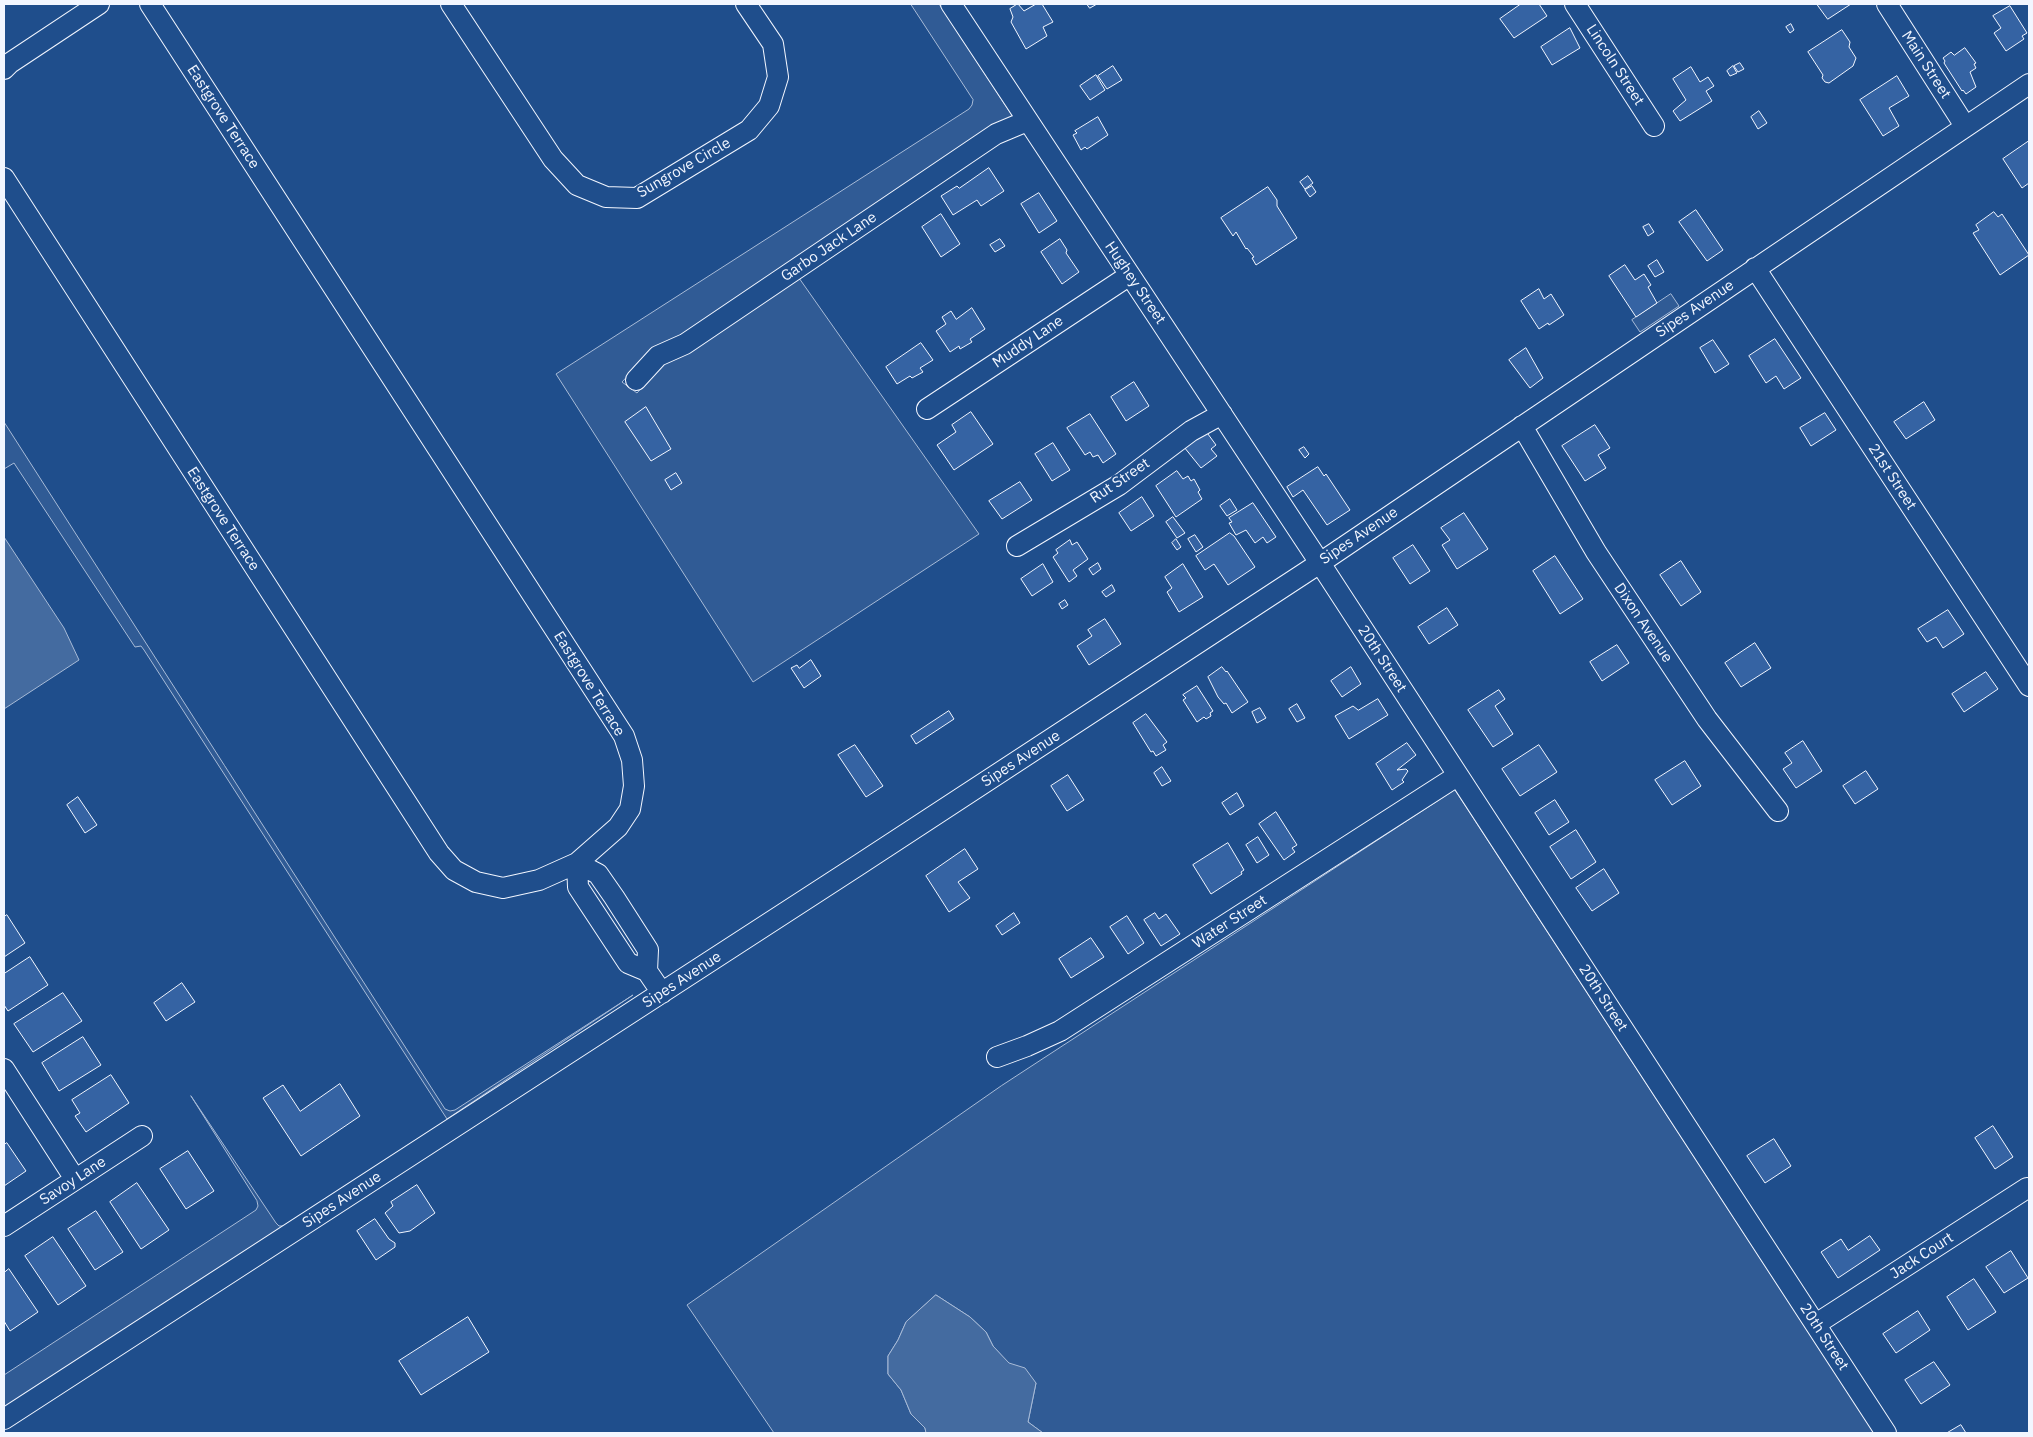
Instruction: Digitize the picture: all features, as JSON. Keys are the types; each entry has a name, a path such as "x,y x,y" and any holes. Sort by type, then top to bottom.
{"street":[{"path":"4,69 10,63 99,4"},
{"name":"Eastgrove Terrace","path":"4,178 439,853 454,870 476,882 503,888 540,880 576,863 618,827 630,809 634,786 632,760 624,736 150,4"},
{"name":"Sungrove Circle","path":"451,4 553,159 577,185 606,197 637,198 749,130 768,106 778,77 773,44 746,4"},
{"name":"Hughey Street","path":"951,4 1320,562"},
{"name":"Lincoln Street","path":"1575,4 1654,126"},
{"name":"Main Street","path":"1887,4 1965,126"},
{"name":"Sipes Avenue","path":"4,1420 662,993 1320,562 2029,84"},
{"name":"Garbo Jack Lane","path":"636,380 658,356 685,344 996,134 1027,121"},
{"name":"21st Street","path":"1755,268 2029,686"},
{"name":"Muddy Lane","path":"927,409 1130,275"},
{"name":"Rut Street","path":"1017,546 1119,485 1191,431 1222,414"},
{"name":"Dixon Avenue","path":"1522,426 1596,552 1707,719 1778,811"},
{"name":"20th Street","path":"1320,562 1886,1433"},
{"name":"Water Street","path":"997,1056 1027,1046 1060,1031 1458,776"},
{"path":"576,863 598,874 629,920 648,950 647,971"},
{"path":"576,863 578,887 608,933 628,963 647,971 662,993"},
{"path":"608,933 629,920"},
{"path":"4,1069 75,1179"},
{"name":"Savoy Lane","path":"4,1226 142,1136"},
{"name":"Jack Court","path":"1816,1324 2027,1188"}],"shaded area":[{"path":"911,4 939,4 1013,117 681,336 651,351 622,382 637,393 663,364 799,278 979,534 753,682 556,374 969,109 973,100"},
{"path":"1671,294 1679,306 1640,332 1632,320"},
{"path":"4,422 445,1109 455,1110 633,995 447,1119 144,650 141,646 135,647 14,463 4,469"},
{"path":"4,537 64,628 79,660 4,709"},
{"path":"1455,790 1874,1433 1043,1433 1028,1422 1036,1383 1009,1364 993,1346 986,1332 970,1317 936,1295 906,1322 888,1356 888,1374 901,1390 911,1414 925,1428 926,1433 774,1433 687,1305 1001,1086"},
{"path":"191,1096 276,1223 279,1226 285,1226 4,1409 4,1375 256,1210 258,1206 257,1201"},
{"path":"936,1295 970,1317 986,1332 993,1346 1009,1363 1025,1368 1036,1383 1028,1422 1043,1433 926,1433 925,1428 911,1414 901,1390 888,1374 888,1356 906,1322"}],"building":[{"path":"1018,4 1024,11 1036,4 1042,4 1053,22 1043,27 1047,36 1026,49 1011,22 1013,17 1010,9"},
{"path":"1087,4 1097,4 1090,8"},
{"path":"1521,4 1539,4 1547,16 1514,38 1500,19"},
{"path":"1817,4 1851,4 1828,19"},
{"path":"2010,6 2027,33 2022,36 2024,39 2006,51 1994,33 2001,28 1993,16"},
{"path":"1791,24 1794,30 1790,33 1786,27"},
{"path":"1570,28 1580,48 1552,65 1541,47"},
{"path":"1842,30 1850,42 1849,47 1856,58 1853,66 1829,83 1825,82 1822,78 1823,75 1808,52"},
{"path":"1965,48 1976,63 1974,64 1976,68 1970,72 1976,87 1966,94 1962,91 1944,63 1943,58 1951,52 1954,55"},
{"path":"1740,63 1744,69 1738,72 1734,66"},
{"path":"1113,66 1122,80 1107,89 1098,76"},
{"path":"1733,66 1737,73 1730,76 1727,71"},
{"path":"1691,67 1700,82 1708,77 1714,86 1706,91 1712,101 1680,121 1673,111 1686,100 1673,79"},
{"path":"1096,75 1105,90 1090,100 1080,86"},
{"path":"1897,76 1909,96 1889,108 1899,126 1883,136 1860,100"},
{"path":"1759,111 1767,123 1758,129 1751,117"},
{"path":"1098,117 1108,135 1087,149 1085,147 1081,150 1073,135 1077,133 1075,131"},
{"path":"2029,141 2029,183 2022,188 2003,159"},
{"path":"989,168 1004,191 981,206 977,200 953,215 941,196 957,186 959,188"},
{"path":"1308,176 1313,183 1305,189 1300,182"},
{"path":"1312,186 1316,192 1310,197 1305,190"},
{"path":"1268,187 1277,200 1277,206 1297,238 1256,265 1252,258 1254,257 1246,249 1236,232 1233,236 1221,218"},
{"path":"1039,193 1057,221 1039,233 1021,204"},
{"path":"1696,210 1723,250 1707,261 1679,222"},
{"path":"1994,212 1998,217 2002,214 2029,255 2000,275 1973,233 1979,230 1976,225"},
{"path":"941,214 960,244 941,257 922,227"},
{"path":"1649,224 1654,232 1648,236 1643,227"},
{"path":"1000,239 1005,246 995,252 990,245"},
{"path":"1060,239 1067,250 1066,253 1079,272 1062,284 1041,252"},
{"path":"1657,260 1664,272 1655,277 1648,266"},
{"path":"1625,265 1635,280 1644,274 1651,285 1648,287 1657,303 1636,317 1609,276"},
{"path":"1539,289 1544,299 1551,294 1564,315 1539,329 1521,301"},
{"path":"972,308 985,329 970,339 972,342 960,349 959,346 950,352 936,331 946,324 942,317 951,311 956,319"},
{"path":"1775,339 1801,378 1784,389 1776,376 1766,383 1749,356"},
{"path":"1713,340 1729,364 1715,373 1700,348"},
{"path":"921,343 933,360 920,368 923,372 912,378 910,376 897,384 886,367"},
{"path":"1526,348 1543,378 1530,388 1509,360"},
{"path":"1134,382 1149,406 1126,421 1111,397"},
{"path":"1924,402 1935,420 1906,439 1894,422"},
{"path":"646,407 671,449 651,461 625,422"},
{"path":"971,412 993,444 954,470 937,445 956,432 952,425"},
{"path":"1825,413 1836,430 1811,446 1800,428"},
{"path":"1090,414 1116,454 1103,463 1098,455 1093,457 1090,452 1085,455 1067,428"},
{"path":"1595,425 1610,448 1598,455 1606,468 1585,481 1562,446"},
{"path":"1205,430 1216,445 1211,449 1217,456 1201,468 1184,447"},
{"path":"1053,443 1070,470 1052,481 1035,454"},
{"path":"1304,447 1309,454 1305,458 1299,450"},
{"path":"1318,467 1324,476 1326,474 1350,510 1327,525 1303,490 1293,497 1287,487"},
{"path":"1177,471 1183,479 1188,476 1191,481 1194,479 1202,499 1176,517 1156,486"},
{"path":"676,473 682,483 671,490 665,480"},
{"path":"1020,482 1032,500 1002,519 989,501"},
{"path":"1142,497 1154,516 1131,531 1119,513"},
{"path":"1230,499 1237,510 1227,516 1220,506"},
{"path":"1253,503 1276,537 1267,543 1263,537 1255,543 1246,530 1236,535 1229,523 1232,522 1229,518"},
{"path":"1464,513 1488,549 1457,569 1442,545 1450,540 1441,528"},
{"path":"1173,517 1185,533 1177,538 1166,522"},
{"path":"1230,533 1255,567 1228,585 1214,564 1205,570 1196,556"},
{"path":"1195,535 1203,547 1196,552 1188,539"},
{"path":"1176,539 1181,547 1177,550 1172,543"},
{"path":"1070,540 1072,545 1077,542 1088,559 1073,570 1077,576 1069,582 1053,557 1058,553 1056,550"},
{"path":"1413,545 1430,571 1410,584 1393,558"},
{"path":"1555,556 1583,599 1560,614 1533,571"},
{"path":"1681,561 1701,592 1681,606 1660,575"},
{"path":"1098,563 1101,569 1093,575 1089,569"},
{"path":"1043,564 1053,582 1032,596 1021,579"},
{"path":"1183,564 1203,597 1179,612 1167,592 1172,588 1165,577"},
{"path":"1112,585 1115,591 1106,597 1102,592"},
{"path":"1065,600 1068,605 1062,609 1059,604"},
{"path":"1447,608 1458,625 1429,644 1418,627"},
{"path":"1948,610 1964,634 1943,648 1936,637 1927,642 1918,629"},
{"path":"1105,619 1121,644 1089,665 1077,646 1092,636 1088,630"},
{"path":"1755,643 1771,668 1741,687 1725,663"},
{"path":"1617,645 1629,663 1602,681 1590,662"},
{"path":"811,660 821,676 804,688 791,668 797,665 799,668"},
{"path":"1222,667 1227,671 1248,702 1232,713 1226,703 1224,704 1218,697 1208,677"},
{"path":"1351,667 1361,684 1342,697 1331,681"},
{"path":"1986,672 1998,689 1964,712 1952,694"},
{"path":"1197,686 1213,711 1210,713 1211,716 1206,719 1204,717 1197,722 1183,700 1186,698 1183,695"},
{"path":"1499,690 1505,699 1495,706 1513,734 1493,747 1468,710"},
{"path":"1378,699 1388,715 1349,739 1335,716 1353,706 1358,710"},
{"path":"1297,704 1305,718 1297,722 1289,709"},
{"path":"1260,708 1266,718 1257,723 1252,712"},
{"path":"949,711 954,719 916,744 911,736"},
{"path":"1146,714 1167,742 1163,745 1166,750 1156,756 1153,751 1151,752 1133,723"},
{"path":"1803,741 1822,771 1796,788 1783,769 1792,763 1785,753"},
{"path":"1407,743 1416,755 1397,770 1406,769 1408,771 1402,780 1404,782 1392,790 1376,764"},
{"path":"855,745 883,786 866,797 838,755"},
{"path":"1539,745 1557,772 1520,796 1502,769"},
{"path":"1685,761 1701,786 1672,805 1655,780"},
{"path":"1162,767 1171,781 1162,786 1154,773"},
{"path":"1866,771 1878,789 1855,804 1843,786"},
{"path":"1068,775 1084,800 1067,811 1051,786"},
{"path":"1237,793 1244,806 1230,815 1222,803"},
{"path":"78,797 97,825 85,833 67,805"},
{"path":"1555,800 1569,822 1549,835 1535,813"},
{"path":"1276,812 1297,845 1292,848 1295,852 1284,860 1259,824"},
{"path":"1576,830 1596,862 1571,879 1550,847"},
{"path":"1258,837 1269,855 1257,863 1246,845"},
{"path":"1228,843 1244,870 1241,872 1242,874 1211,894 1193,865"},
{"path":"965,849 978,869 958,882 970,898 949,912 926,876"},
{"path":"1604,869 1619,893 1592,911 1576,888"},
{"path":"1014,913 1020,923 1002,935 996,926"},
{"path":"1155,913 1159,919 1166,914 1180,934 1161,946 1144,920"},
{"path":"7,915 25,943 4,957 4,917"},
{"path":"1127,916 1144,943 1128,954 1110,927"},
{"path":"1091,938 1104,957 1071,978 1059,959"},
{"path":"30,957 48,985 8,1011 4,1005 4,974"},
{"path":"182,983 195,1002 166,1021 154,1003"},
{"path":"63,993 82,1021 33,1052 14,1024"},
{"path":"83,1037 101,1065 59,1091 42,1063"},
{"path":"111,1075 129,1103 86,1132 75,1116 80,1113 72,1100"},
{"path":"340,1084 360,1116 301,1156 263,1098 283,1085 300,1111"},
{"path":"1993,1126 2013,1157 1995,1169 1975,1138"},
{"path":"1774,1139 1791,1166 1765,1183 1747,1156"},
{"path":"7,1143 26,1171 4,1186 4,1145"},
{"path":"188,1151 214,1191 186,1209 160,1169"},
{"path":"137,1183 169,1230 141,1249 110,1202"},
{"path":"417,1185 435,1213 410,1231 399,1233 385,1213 393,1206 391,1202"},
{"path":"96,1211 123,1252 95,1270 68,1229"},
{"path":"375,1219 389,1239 395,1243 395,1247 376,1260 357,1231"},
{"path":"1870,1236 1880,1250 1838,1278 1821,1252 1841,1239 1848,1250"},
{"path":"53,1237 86,1286 58,1305 25,1256"},
{"path":"2011,1251 2028,1278 2004,1293 1986,1267"},
{"path":"9,1269 38,1312 10,1331 4,1321 4,1273"},
{"path":"1974,1279 1996,1312 1968,1330 1947,1297"},
{"path":"1918,1311 1930,1330 1896,1353 1883,1334"},
{"path":"468,1317 489,1352 421,1395 399,1361"},
{"path":"1934,1362 1950,1385 1921,1404 1905,1380"},
{"path":"1961,1425 1966,1433 1947,1433"}]}
